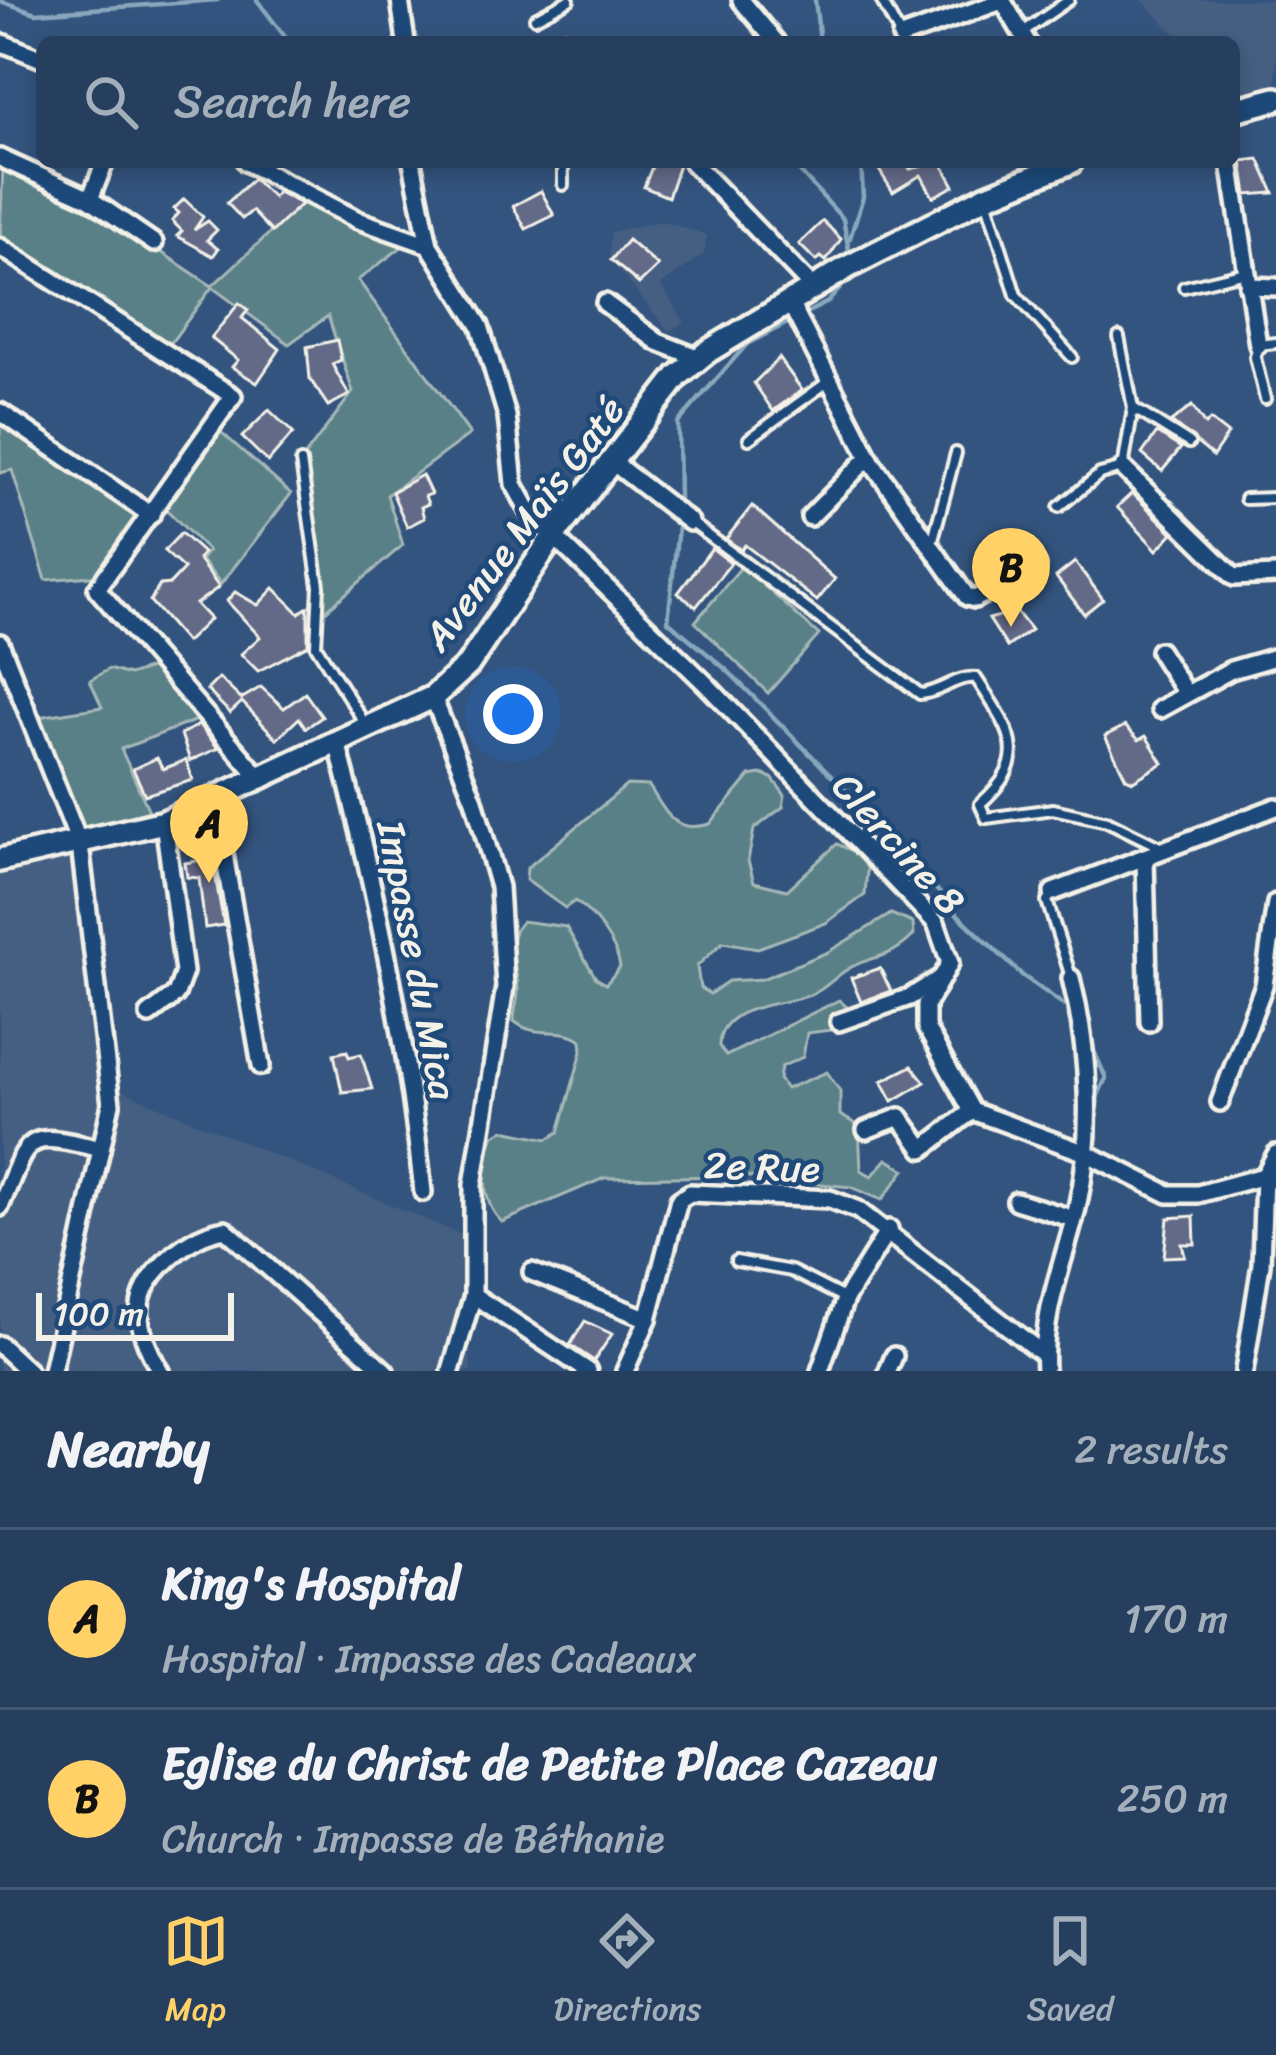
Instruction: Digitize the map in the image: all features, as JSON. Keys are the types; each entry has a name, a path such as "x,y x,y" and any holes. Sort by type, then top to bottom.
{"street":[{"path":"400,0 405,36"},
{"path":"741,0 771,36"},
{"path":"910,36 1002,0 1023,36"},
{"path":"0,42 36,57"},
{"path":"1240,108 1276,98"},
{"path":"0,158 90,199 154,242"},
{"path":"90,199 103,168"},
{"path":"258,168 358,220 429,245"},
{"path":"413,168 429,245"},
{"path":"698,168 814,290"},
{"name":"Avenue Maïs Gaté","path":"0,860 164,822 433,697 497,629 552,538 678,376 699,358 792,308 853,265 985,196 1056,168"},
{"path":"1231,168 1258,345"},
{"name":"Clercine 8","path":"429,245 480,326 507,416 514,484 552,538 707,685 935,923 950,963 926,1005 926,1028 972,1112"},
{"path":"0,247 233,396 97,590 262,780"},
{"path":"1247,279 1276,287"},
{"path":"605,303 658,342 699,358"},
{"path":"792,308 869,457 930,550 970,599 1037,566"},
{"path":"0,412 152,515"},
{"path":"810,517 869,457"},
{"path":"611,461 690,522"},
{"path":"1123,468 1234,577 1276,575"},
{"path":"0,644 80,844 111,1104 52,1371"},
{"path":"1159,651 1185,692"},
{"path":"1160,709 1185,692 1276,657"},
{"path":"433,697 474,800 499,887 505,987 473,1185 473,1295 451,1371"},
{"name":"Impasse du Mica","path":"337,742 386,934 409,1061 424,1192"},
{"path":"214,802 262,1066"},
{"path":"1053,892 1276,807"},
{"path":"149,1015 176,994 184,972 164,822"},
{"path":"1144,860 1150,1022"},
{"path":"1220,1102 1264,985 1276,903"},
{"path":"838,1022 910,997 945,976"},
{"path":"1044,1363 1048,1307 1088,1154 1088,1046 1071,978"},
{"path":"866,1130 900,1117 923,1149 972,1112 1088,1154 1168,1194 1198,1194 1270,1178"},
{"path":"0,1208 24,1150 35,1139 44,1136 101,1150"},
{"path":"1244,1371 1268,1266 1270,1178 1276,1154"},
{"name":"2e Rue","path":"625,1371 647,1319 680,1200 690,1192 830,1199 889,1229 1044,1363"},
{"path":"1016,1201 1074,1219"},
{"path":"160,1371 139,1324 148,1276 183,1246 225,1229 385,1371"},
{"path":"820,1371 845,1299 889,1229"},
{"path":"532,1272 647,1319"},
{"path":"473,1295 588,1371"},
{"path":"0,1345 28,1371"}],"lane":[{"path":"535,18 569,0"},
{"path":"881,0 900,36"},
{"path":"1026,36 1069,0"},
{"path":"562,185 563,168"},
{"path":"985,196 1016,295 1072,357"},
{"path":"1184,287 1247,279"},
{"path":"1059,507 1100,474 1123,468 1133,408 1119,337"},
{"path":"1265,399 1255,357 1258,345 1276,343"},
{"path":"749,439 830,380"},
{"path":"1133,408 1189,443"},
{"path":"930,550 956,453"},
{"path":"301,462 314,534 316,646 367,726"},
{"path":"1245,499 1276,498"},
{"path":"690,522 920,694 938,693 965,677 976,678 1008,727 1013,753 1006,781 980,804 982,815 1053,809 1107,820 1168,850"},
{"path":"1053,892 1047,902 1071,978"},
{"path":"736,1261 791,1271 845,1299"}],"shaded area":[{"path":"1142,0 1276,0 1276,85 1240,94 1240,36 1177,36"},
{"path":"661,221 707,235 704,254 661,285 685,323 669,331 609,259 611,232"},
{"path":"83,853 114,1087 462,1235 471,1371 0,1371 0,872"}],"green space":[{"path":"3,165 92,206 212,286 309,197 408,242 358,280 470,434 387,495 403,545 322,614 319,542 304,484 304,457 353,392 328,316 289,344 212,287 170,344 0,241"},
{"path":"0,419 141,520 102,575 46,580 12,470 0,473"},
{"path":"221,432 291,494 221,584 201,560 208,551 166,509"},
{"path":"742,566 819,635 768,693 695,622"},
{"path":"157,666 202,718 121,749 149,811 83,830 32,718 102,707 90,680 109,669 129,675"},
{"path":"750,776 772,778 785,795 783,807 754,829 748,861 754,882 787,890 837,844 868,858 865,895 826,923 758,948 723,942 697,966 700,988 710,994 728,981 762,979 828,952 891,914 913,923 914,935 897,949 848,969 816,992 741,1014 722,1032 719,1046 726,1056 839,1000 857,1016 855,1027 807,1033 803,1057 781,1067 779,1079 786,1089 827,1072 840,1091 840,1115 859,1126 861,1170 872,1176 887,1159 905,1170 882,1200 851,1187 739,1176 604,1178 502,1222 486,1192 487,1157 494,1135 504,1130 548,1139 559,1132 582,1051 581,1040 573,1036 531,1030 514,1021 518,990 512,945 516,929 522,921 566,927 596,978 606,984 620,967 609,939 590,914 575,901 565,908 526,880 527,868 627,785 649,786 673,819 698,826 710,824"}],"building":[{"path":"1259,159 1274,193 1247,195 1242,161"},
{"path":"652,168 678,168 668,197 644,187"},
{"path":"878,168 944,168 954,186 933,197 921,175 893,192"},
{"path":"253,179 273,197 278,192 301,204 272,232 252,211 242,219 227,203"},
{"path":"541,191 554,215 526,229 513,206"},
{"path":"184,199 203,217 194,230 208,221 217,230 207,240 218,249 213,256 177,236 182,231 172,221 179,213 174,209"},
{"path":"823,221 841,239 826,261 821,257 816,261 799,244"},
{"path":"628,240 658,266 639,284 611,260"},
{"path":"239,303 248,310 242,318 280,349 257,383 232,367 238,360 211,338"},
{"path":"337,340 341,360 332,364 349,395 328,406 310,379 307,347"},
{"path":"779,358 802,390 773,411 754,383"},
{"path":"1192,406 1205,425 1210,420 1228,434 1213,456 1171,422"},
{"path":"269,410 293,433 268,462 242,437"},
{"path":"1157,433 1181,448 1162,471 1142,454"},
{"path":"422,475 431,494 425,496 428,504 421,507 424,518 407,527 392,492"},
{"path":"1132,493 1173,533 1157,550 1117,507"},
{"path":"752,506 835,579 817,601 745,545 741,550 726,539"},
{"path":"181,533 203,553 198,559 219,587 196,604 210,619 186,642 150,601 160,585 170,584 184,569 164,551"},
{"path":"712,548 731,563 696,607 678,593"},
{"path":"1075,562 1103,599 1084,614 1056,577"},
{"path":"274,588 299,613 308,607 308,645 258,671 241,654 260,637 227,601 235,592 258,605"},
{"path":"1016,611 1031,630 1007,647 989,619"},
{"path":"219,678 241,699 261,687 284,708 305,693 322,717 306,728 299,718 277,739 242,702 230,713 207,690"},
{"path":"199,725 218,748 190,761 181,734"},
{"path":"1125,726 1139,740 1146,736 1163,763 1133,781 1126,778 1105,736"},
{"path":"157,758 163,769 186,760 193,780 145,795 133,769"},
{"path":"212,858 224,925 205,928 199,878 187,877 185,863"},
{"path":"880,968 891,991 861,1002 851,978"},
{"path":"347,1051 349,1057 361,1054 372,1089 342,1092 334,1054"},
{"path":"912,1066 925,1082 893,1101 882,1081"},
{"path":"1194,1216 1195,1244 1182,1244 1185,1256 1164,1257 1168,1218"},
{"path":"585,1321 612,1334 594,1361 570,1345"}],"waterway":[{"path":"0,1 36,13 218,0"},
{"path":"257,0 284,36"},
{"path":"815,0 819,36"},
{"path":"556,36 563,30 584,36"},
{"path":"796,168 843,219 850,256"},
{"path":"850,238 863,197 861,168"},
{"path":"804,314 828,302 850,277"},
{"path":"679,506 678,423 747,344 793,320"},
{"path":"679,518 668,621 728,671 894,839 959,916 1023,976 1071,1010"},
{"path":"1089,1040 1106,1078 1093,1106"},
{"path":"1062,1288 1083,1223 1091,1165"},
{"path":"1053,1328 1055,1371"}],"place":[{"name":"Eglise du Christ de Petite Place Cazeau","path":"1011,627"},
{"name":"King's Hospital","path":"209,883"}]}
